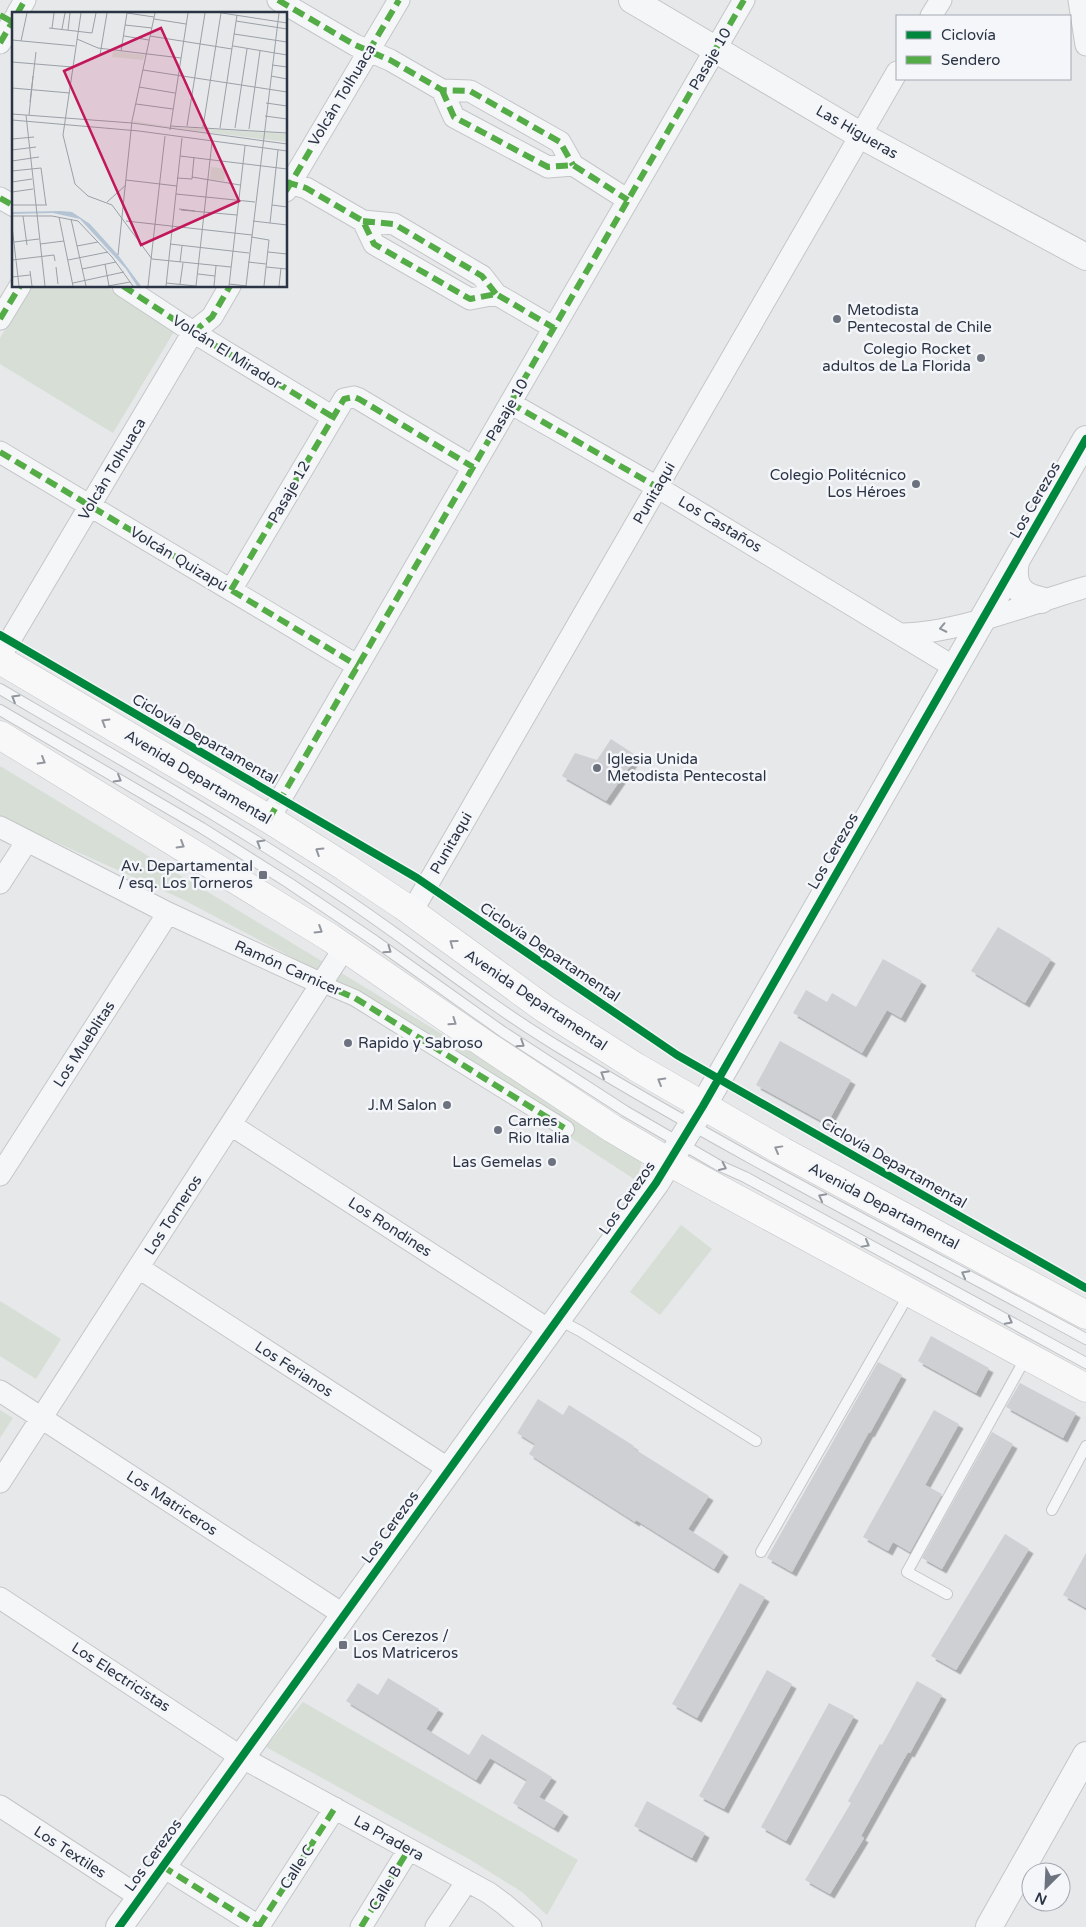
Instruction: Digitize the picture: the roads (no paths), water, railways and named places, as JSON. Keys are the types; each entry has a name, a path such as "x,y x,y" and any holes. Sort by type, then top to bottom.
{"main road":[{"name":"Avenida Departamental","path":"0,658 269,819 345,867 545,1009 636,1067 686,1134 910,1293 1086,1388"},
{"name":"Avenida Departamental","path":"0,735 261,893 613,1129 686,1134 929,1230 1086,1315"}],"street":[{"path":"16,12 25,0"},
{"path":"278,0 355,45 390,60 442,90 470,91 560,142 573,165 628,200"},
{"name":"Volcán Tolhuaca","path":"288,185 399,0"},
{"name":"Las Higueras","path":"632,0 860,135 1086,257"},
{"name":"Pasaje 10","path":"269,819 744,0"},
{"path":"932,15 941,0"},
{"path":"1079,0 1086,45"},
{"path":"0,43 11,18"},
{"name":"Punitaqui","path":"411,913 896,74"},
{"path":"442,90 454,117 548,167 573,165"},
{"path":"288,185 306,188 363,221 374,244 470,299 496,294 554,328"},
{"path":"0,198 12,205"},
{"path":"0,319 19,288"},
{"name":"Volcán El Mirador","path":"126,288 193,332 332,417"},
{"name":"Volcán Tolhuaca","path":"0,658 193,332 212,317 229,288"},
{"name":"Pasaje 12","path":"231,590 344,399 348,397 359,399 473,467"},
{"name":"Los Castaños","path":"510,403 657,487 954,667"},
{"name":"Los Cerezos","path":"118,1927 656,1183 1086,439"},
{"name":"Volcán Quizapú","path":"0,452 358,666"},
{"path":"1016,561 1014,572 1016,583 1022,592 1030,598 1041,600"},
{"path":"902,634 924,632 983,618 1086,587"},
{"name":"Ramón Carnicer","path":"0,827 168,913 355,998 566,1129"},
{"path":"0,883 27,841"},
{"name":"Los Mueblitas","path":"0,1175 168,913"},
{"name":"Los Torneros","path":"0,1482 345,948"},
{"name":"Los Rondines","path":"231,1125 553,1324"},
{"name":"Los Ferianos","path":"139,1268 449,1470"},
{"name":"Los Matriceros","path":"0,1391 344,1615"},
{"name":"Los Electricistas","path":"0,1598 241,1757"},
{"path":"989,1927 1086,1755"},
{"name":"La Pradera","path":"241,1757 467,1881 504,1904 531,1927"},
{"name":"Los Textiles","path":"0,1806 140,1897"},
{"name":"Calle C","path":"260,1927 335,1808"},
{"name":"Calle B","path":"361,1927 409,1849"},
{"path":"162,1866 260,1927"},
{"path":"436,1927 467,1881"}],"lane":[{"path":"0,689 279,855 360,908 499,1008 686,1134 1086,1363"},
{"path":"0,710 202,828 289,883 376,941 503,1032 625,1111 686,1134 1024,1305 1086,1339"},
{"path":"929,1230 947,1249 994,1278 1024,1305"},
{"path":"761,1552 910,1293"},
{"path":"553,1324 589,1336 756,1441"},
{"path":"947,1594 907,1572 1026,1356"},
{"path":"1052,1510 1086,1446"}],"place":[{"name":"Metodista Pentecostal de Chile","path":"837,319"},
{"name":"Colegio Rocket adultos de La Florida","path":"981,358"},
{"name":"Colegio Politécnico Los Héroes","path":"916,484"},
{"name":"Iglesia Unida Metodista Pentecostal","path":"597,768"},
{"name":"Av. Departamental / esq. Los Torneros","path":"263,875"},
{"name":"Rapido y Sabroso","path":"348,1043"},
{"name":"J.M Salon","path":"447,1105"},
{"name":"Carnes Rio Italia","path":"498,1130"},
{"name":"Las Gemelas","path":"552,1162"},
{"name":"Los Cerezos / Los Matriceros","path":"343,1645"}]}
